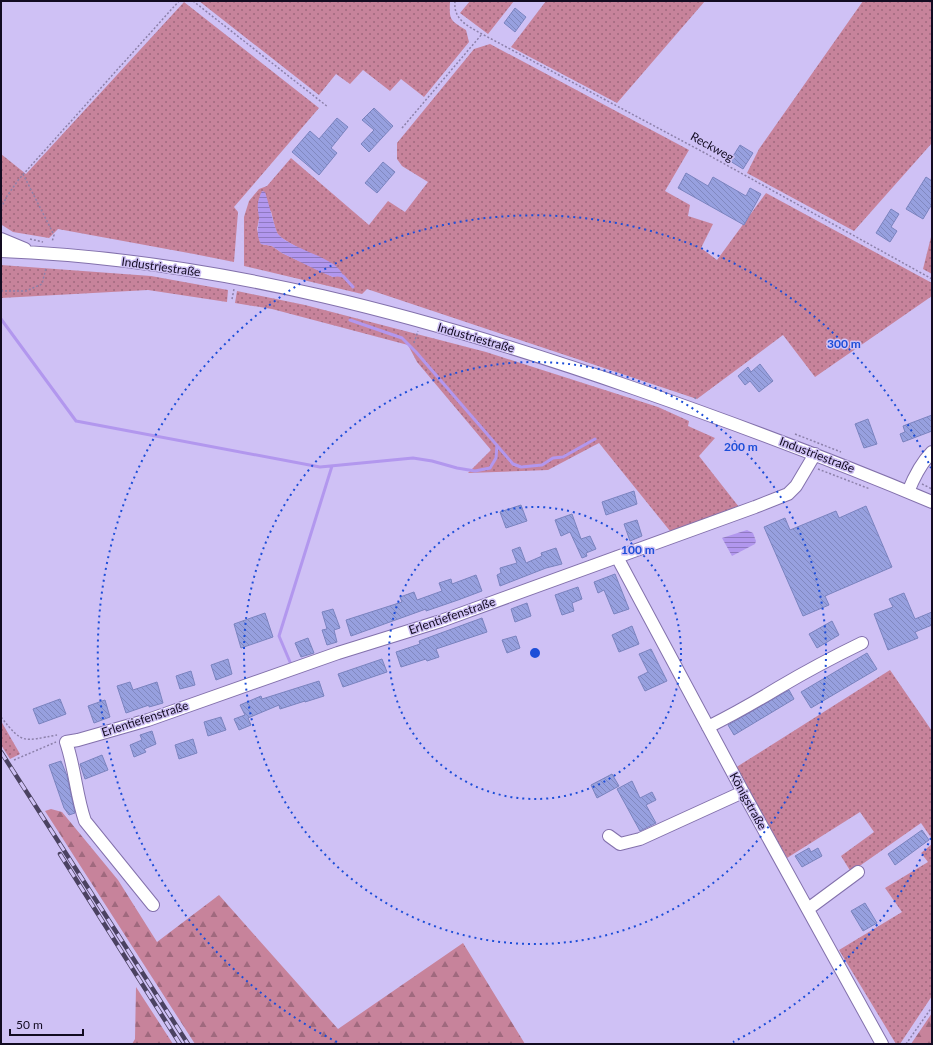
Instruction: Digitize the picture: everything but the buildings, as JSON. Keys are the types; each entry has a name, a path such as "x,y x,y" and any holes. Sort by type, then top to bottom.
{"street":[{"path":"1,239 36,252"},
{"name":"Industriestraße","path":"1,251 36,252 142,264 210,274 317,294 369,308 479,338 692,408 815,454 932,502"},
{"path":"908,492 917,472 932,452"},
{"name":"Erlentiefenstraße","path":"61,740 78,740 148,720 338,653 441,621 617,557 702,533 788,494 796,486 815,454"},
{"name":"Königstraße","path":"617,557 743,792 882,1044"},
{"path":"708,727 823,663 862,644"},
{"path":"61,740 70,755 80,806 85,821 154,905"},
{"path":"609,836 620,844 640,839 743,792"},
{"path":"808,909 858,872"}],"path":[{"path":"1,208 7,196 23,174 179,1"},
{"path":"193,1 328,107"},
{"name":"Reckweg","path":"455,1 454,9 460,21 482,34 703,152 932,279"},
{"path":"402,128 482,34"},
{"path":"23,174 54,235 52,242"},
{"path":"1,291 26,291 42,284 46,268"},
{"path":"808,465 870,489"},
{"path":"1,716 17,735 23,739 61,740"},
{"path":"14,760 61,740"},
{"path":"906,1044 932,1006"}],"green space":[{"path":"199,1 450,1 450,16 457,24 466,30 469,42 424,97 401,79 390,91 363,70 350,84 336,74 319,95"},
{"path":"470,1 514,1 488,34 460,13"},
{"path":"546,1 705,1 617,103 511,47"},
{"path":"863,1 932,1 932,143 854,231 747,173 759,149"},
{"path":"184,2 319,108 234,207 238,212 234,262 58,229 49,238 13,232 2,225 1,154 26,174"},
{"path":"490,44 689,150 665,191 690,205 688,216 713,224 701,248 717,260 766,193 932,283 932,296 815,377 783,335 697,399 367,289 362,294 244,266 244,217 249,201 259,189 267,186 291,158 369,225 388,201 405,212 428,182 402,166 397,159 397,143 474,49","holes":["271,211 277,233 280,237 332,264 333,277 282,253 272,246 261,244 257,229 259,219"]},
{"path":"932,233 932,274 923,269"},
{"path":"1,265 151,276 228,290 227,302 148,290 1,298"},
{"path":"237,291 305,305 486,352 658,407 689,421 688,426 715,438 699,456 739,507 670,531 599,443 548,470 468,473 491,450 417,362 408,345 272,309 235,303"},
{"path":"890,670 932,731 932,839 921,823 851,872 841,856 874,832 860,812 787,858 735,768"},
{"path":"1,721 20,754 10,759 1,745"},
{"path":"51,809 62,812 118,880 157,942 219,895 338,1029 463,943 525,1044 195,1044 45,811"},
{"path":"932,844 932,996 900,1044 896,1044 839,950 902,912 885,888 928,862 921,853"},
{"path":"136,987 173,1044 132,1044 135,1039"},
{"path":"932,1013 932,1044 911,1044"}],"shaded area":[{"path":"262,191 265,192 278,234 284,240 293,245 333,264 339,269 343,276 333,277 282,253 272,246 261,244 258,235 258,205"},
{"path":"747,530 753,533 756,541 755,544 732,556 722,538"}],"waterway":[{"path":"339,275 343,276 353,287"},
{"path":"1,319 76,421 320,467 413,458 475,471 490,468 496,458 497,445"},
{"path":"350,320 402,338 416,352 513,464 521,467 542,465 553,458 563,457 595,439"},
{"path":"290,662 279,636 332,466"}],"railway":[{"path":"1,752 188,1044"},
{"path":"60,854 180,1044"}]}
